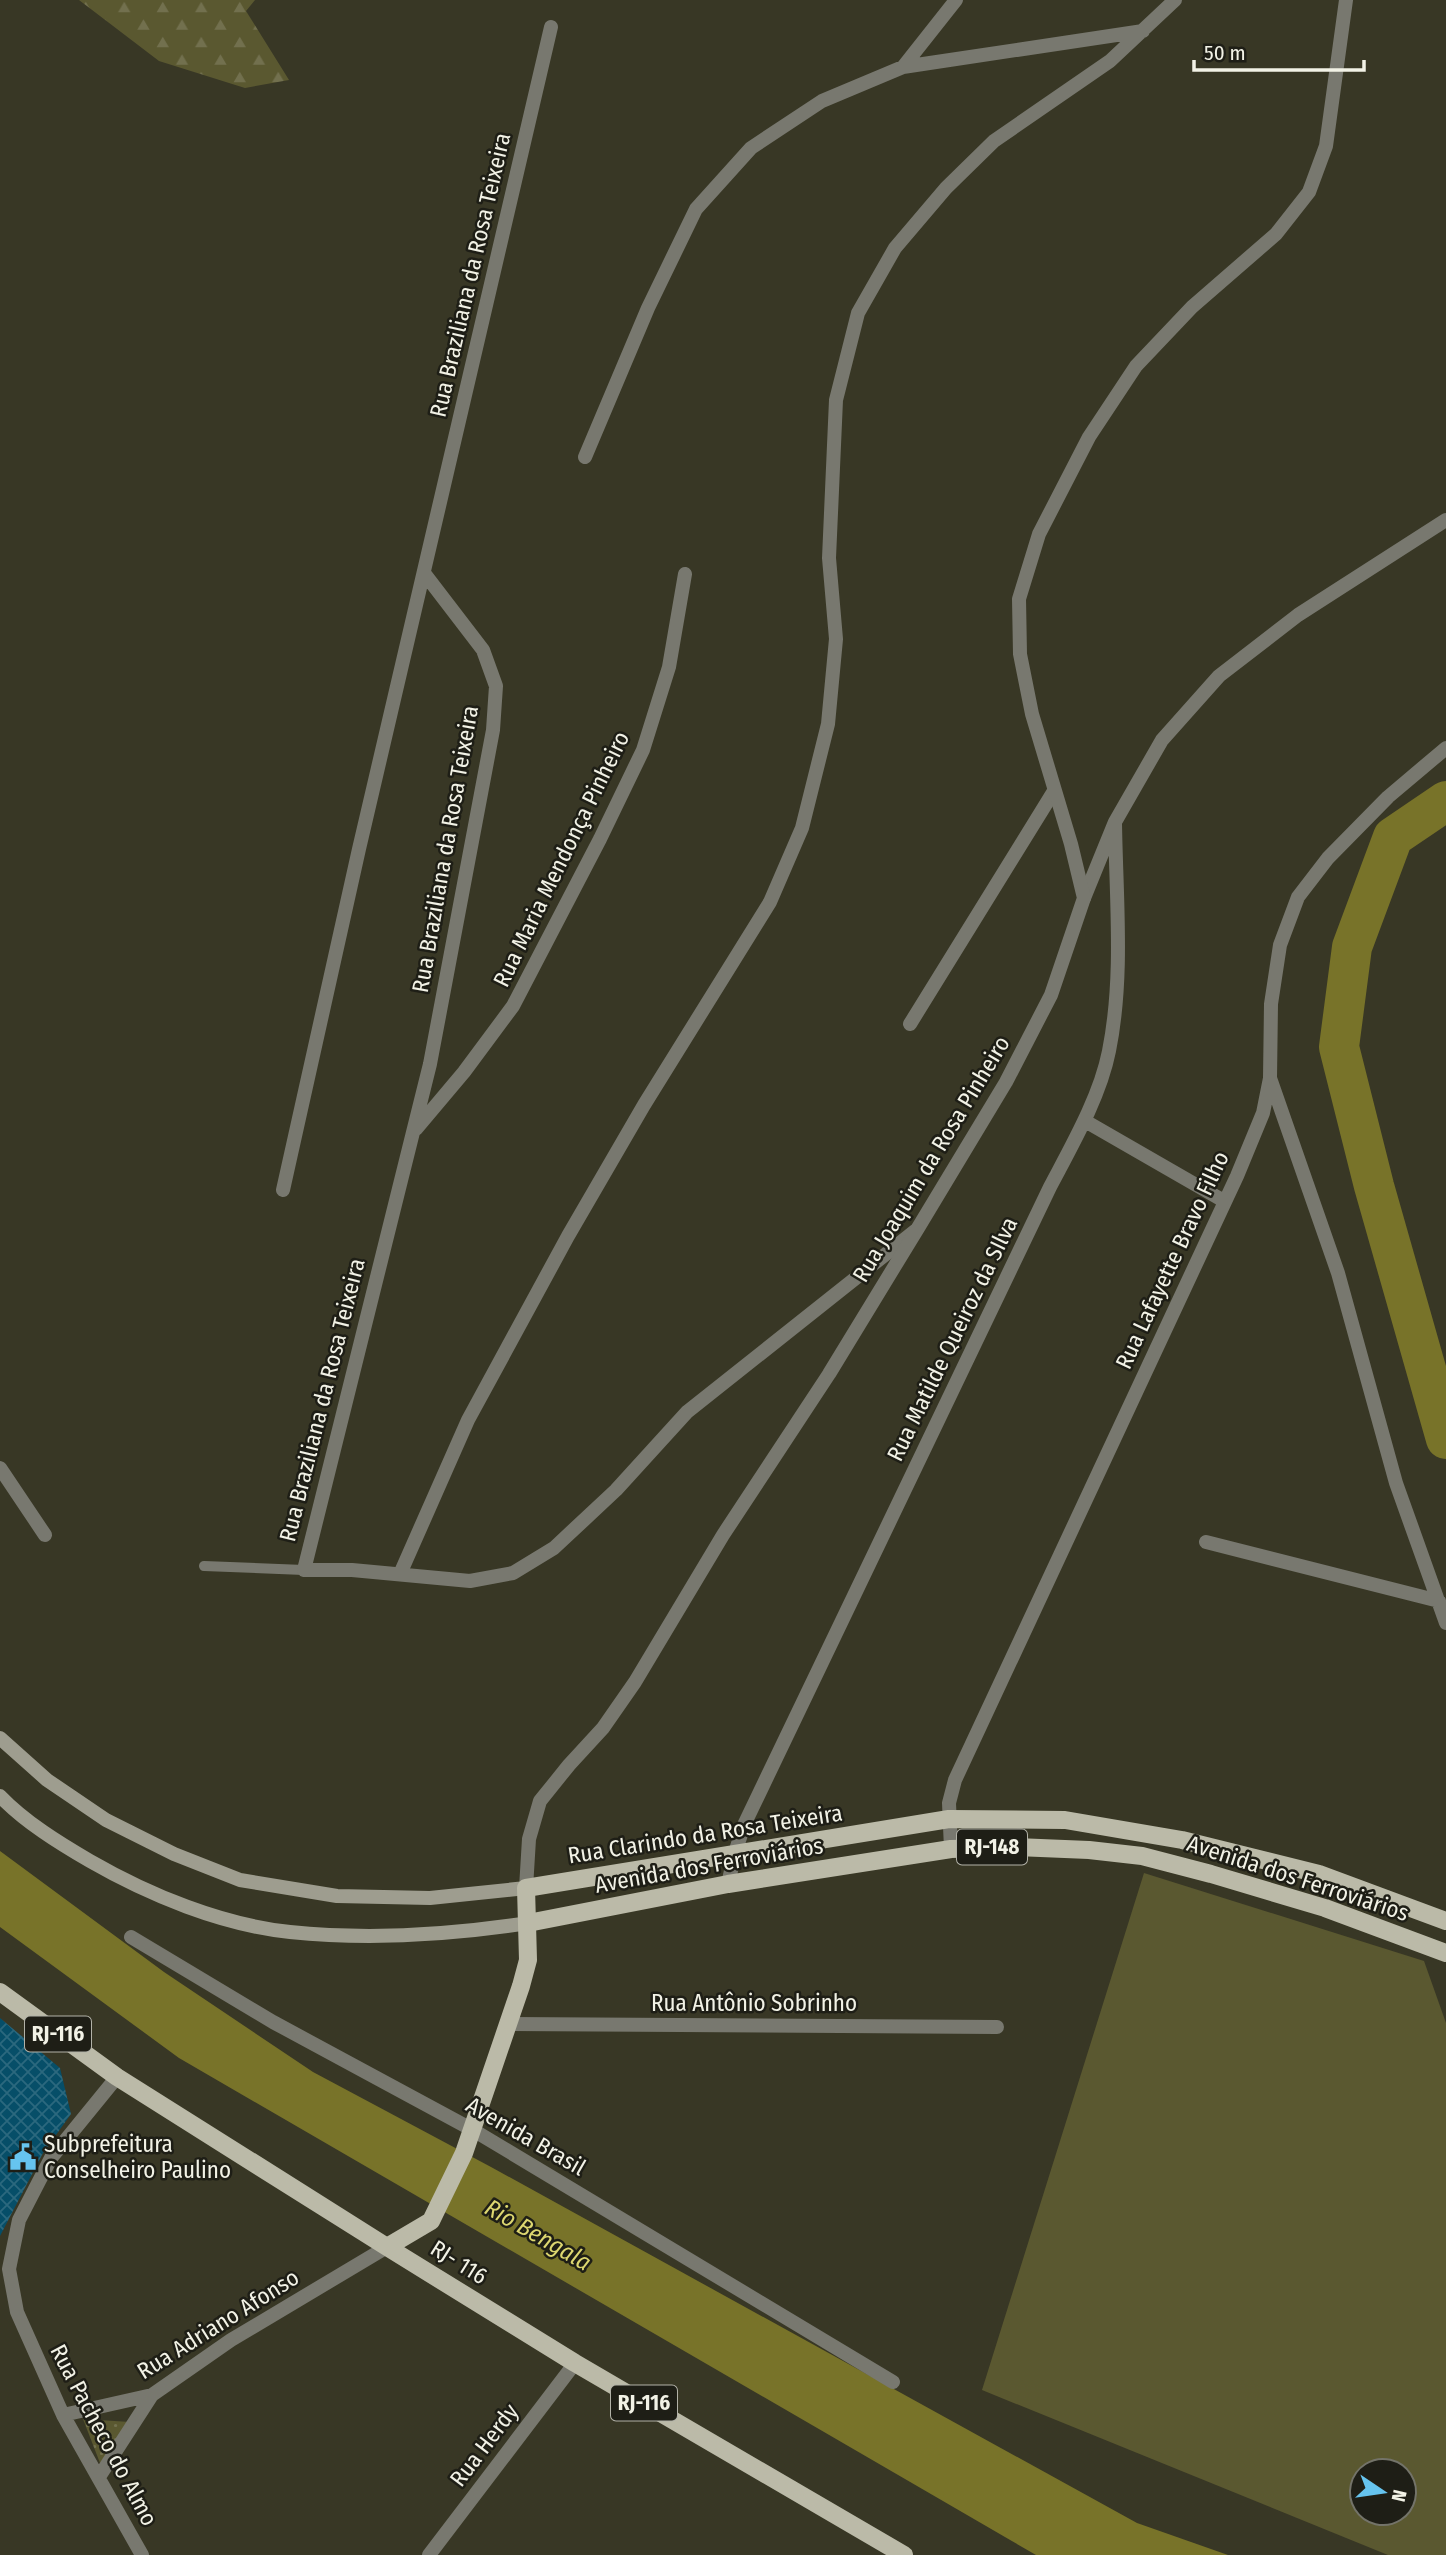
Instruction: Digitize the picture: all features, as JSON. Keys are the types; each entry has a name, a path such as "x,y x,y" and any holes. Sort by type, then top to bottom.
{"main road":[{"name":"Rua Clarindo da Rosa Teixeira","path":"0,1738 47,1780 106,1820 174,1854 240,1880 337,1896 430,1898 526,1888 949,1819 1065,1820 1182,1840 1319,1874 1446,1921"},
{"name":"Avenida dos Ferroviários","path":"0,1796 64,1846 122,1879 171,1901 238,1921 288,1931 343,1935 463,1932 528,1923 728,1884 951,1849 1016,1847 1089,1850 1142,1856 1325,1908 1446,1954"},
{"path":"387,2246 431,2221 473,2130 510,2024 527,1960 526,1888"},
{"name":"RJ- 116","path":"0,1992 117,2077 387,2246 575,2363 900,2554"}],"street":[{"path":"903,67 956,0"},
{"path":"400,1574 481,1396 623,1141 770,902 802,828 828,724 835,639 829,558 836,400 858,313 895,248 946,188 994,141 1110,61 1175,0"},
{"path":"1084,898 1032,714 1020,654 1019,599 1039,534 1089,437 1136,366 1192,307 1276,234 1309,192 1326,146 1346,0"},
{"name":"Rua Braziliana da Rosa Teixeira","path":"283,1190 551,27"},
{"path":"585,457 648,308 696,209 751,148 822,101 903,67 1144,31"},
{"name":"Rua Joaquim da Rosa Pinheiro","path":"526,1888 528,1839 540,1801 603,1728 635,1682 723,1535 829,1374 1006,1082 1051,995 1084,898 1115,822 1162,740 1219,676 1298,615 1446,520"},
{"name":"Rua Braziliana da Rosa Teixeira","path":"424,573 483,650 496,686 492,730 430,1065 304,1570 352,1570 470,1581 513,1573 554,1548 616,1490 687,1412 918,1228"},
{"name":"Rua Maria Mendonça Pinheiro","path":"413,1133 464,1072 513,1006 600,839 643,750 669,667 685,574"},
{"name":"Rua Lafayette Bravo Filho","path":"951,1849 949,1803 955,1780 1263,1113 1270,1079 1271,1004 1280,945 1298,897 1328,858 1371,814 1446,748"},
{"path":"910,1024 1054,791"},
{"name":"Rua Matilde Queiroz da SIlva","path":"728,1884 734,1853 744,1825 1049,1187 1085,1121 1109,1053 1117,994 1115,822"},
{"path":"1270,1079 1338,1273 1396,1483 1446,1623"},
{"path":"1085,1121 1224,1201"},
{"path":"0,1468 45,1535"},
{"path":"1206,1542 1439,1601"},
{"name":"Avenida Brasil","path":"131,1937 273,2022 473,2130 893,2382"},
{"name":"Rua Antônio Sobrinho","path":"510,2024 997,2027"},
{"name":"Rua Pacheco do Almo","path":"117,2077 51,2158 19,2220 9,2269 17,2312 63,2415 142,2555"},
{"name":"Rua Adriano Afonso","path":"63,2415 152,2395 231,2340 387,2246"},
{"name":"Rua Herdy","path":"429,2555 575,2363"},
{"path":"99,2477 152,2395"}],"lane":[{"path":"204,1566 304,1570"}],"green space":[{"path":"79,0 255,0 246,11 289,80 245,88 159,61"},
{"path":"1144,1873 1424,1961 1446,2023 1446,2555 1388,2555 982,2390"},
{"path":"83,2419 130,2422 100,2463"}],"water":[{"name":"Rio Bengala","path":"0,1851 164,1972 313,2072 491,2167 1137,2523 1228,2555 1036,2555 179,2058 0,1927"}],"building":[{"name":"Subprefeitura Conselheiro Paulino","path":"0,2018 60,2068 71,2114 43,2153 0,2236"}],"waterway":[{"path":"1446,801 1393,837 1352,947 1339,1047 1374,1186 1446,1439"}],"place":[{"name":"Subprefeitura Conselheiro Paulino","path":"23,2157"}]}
